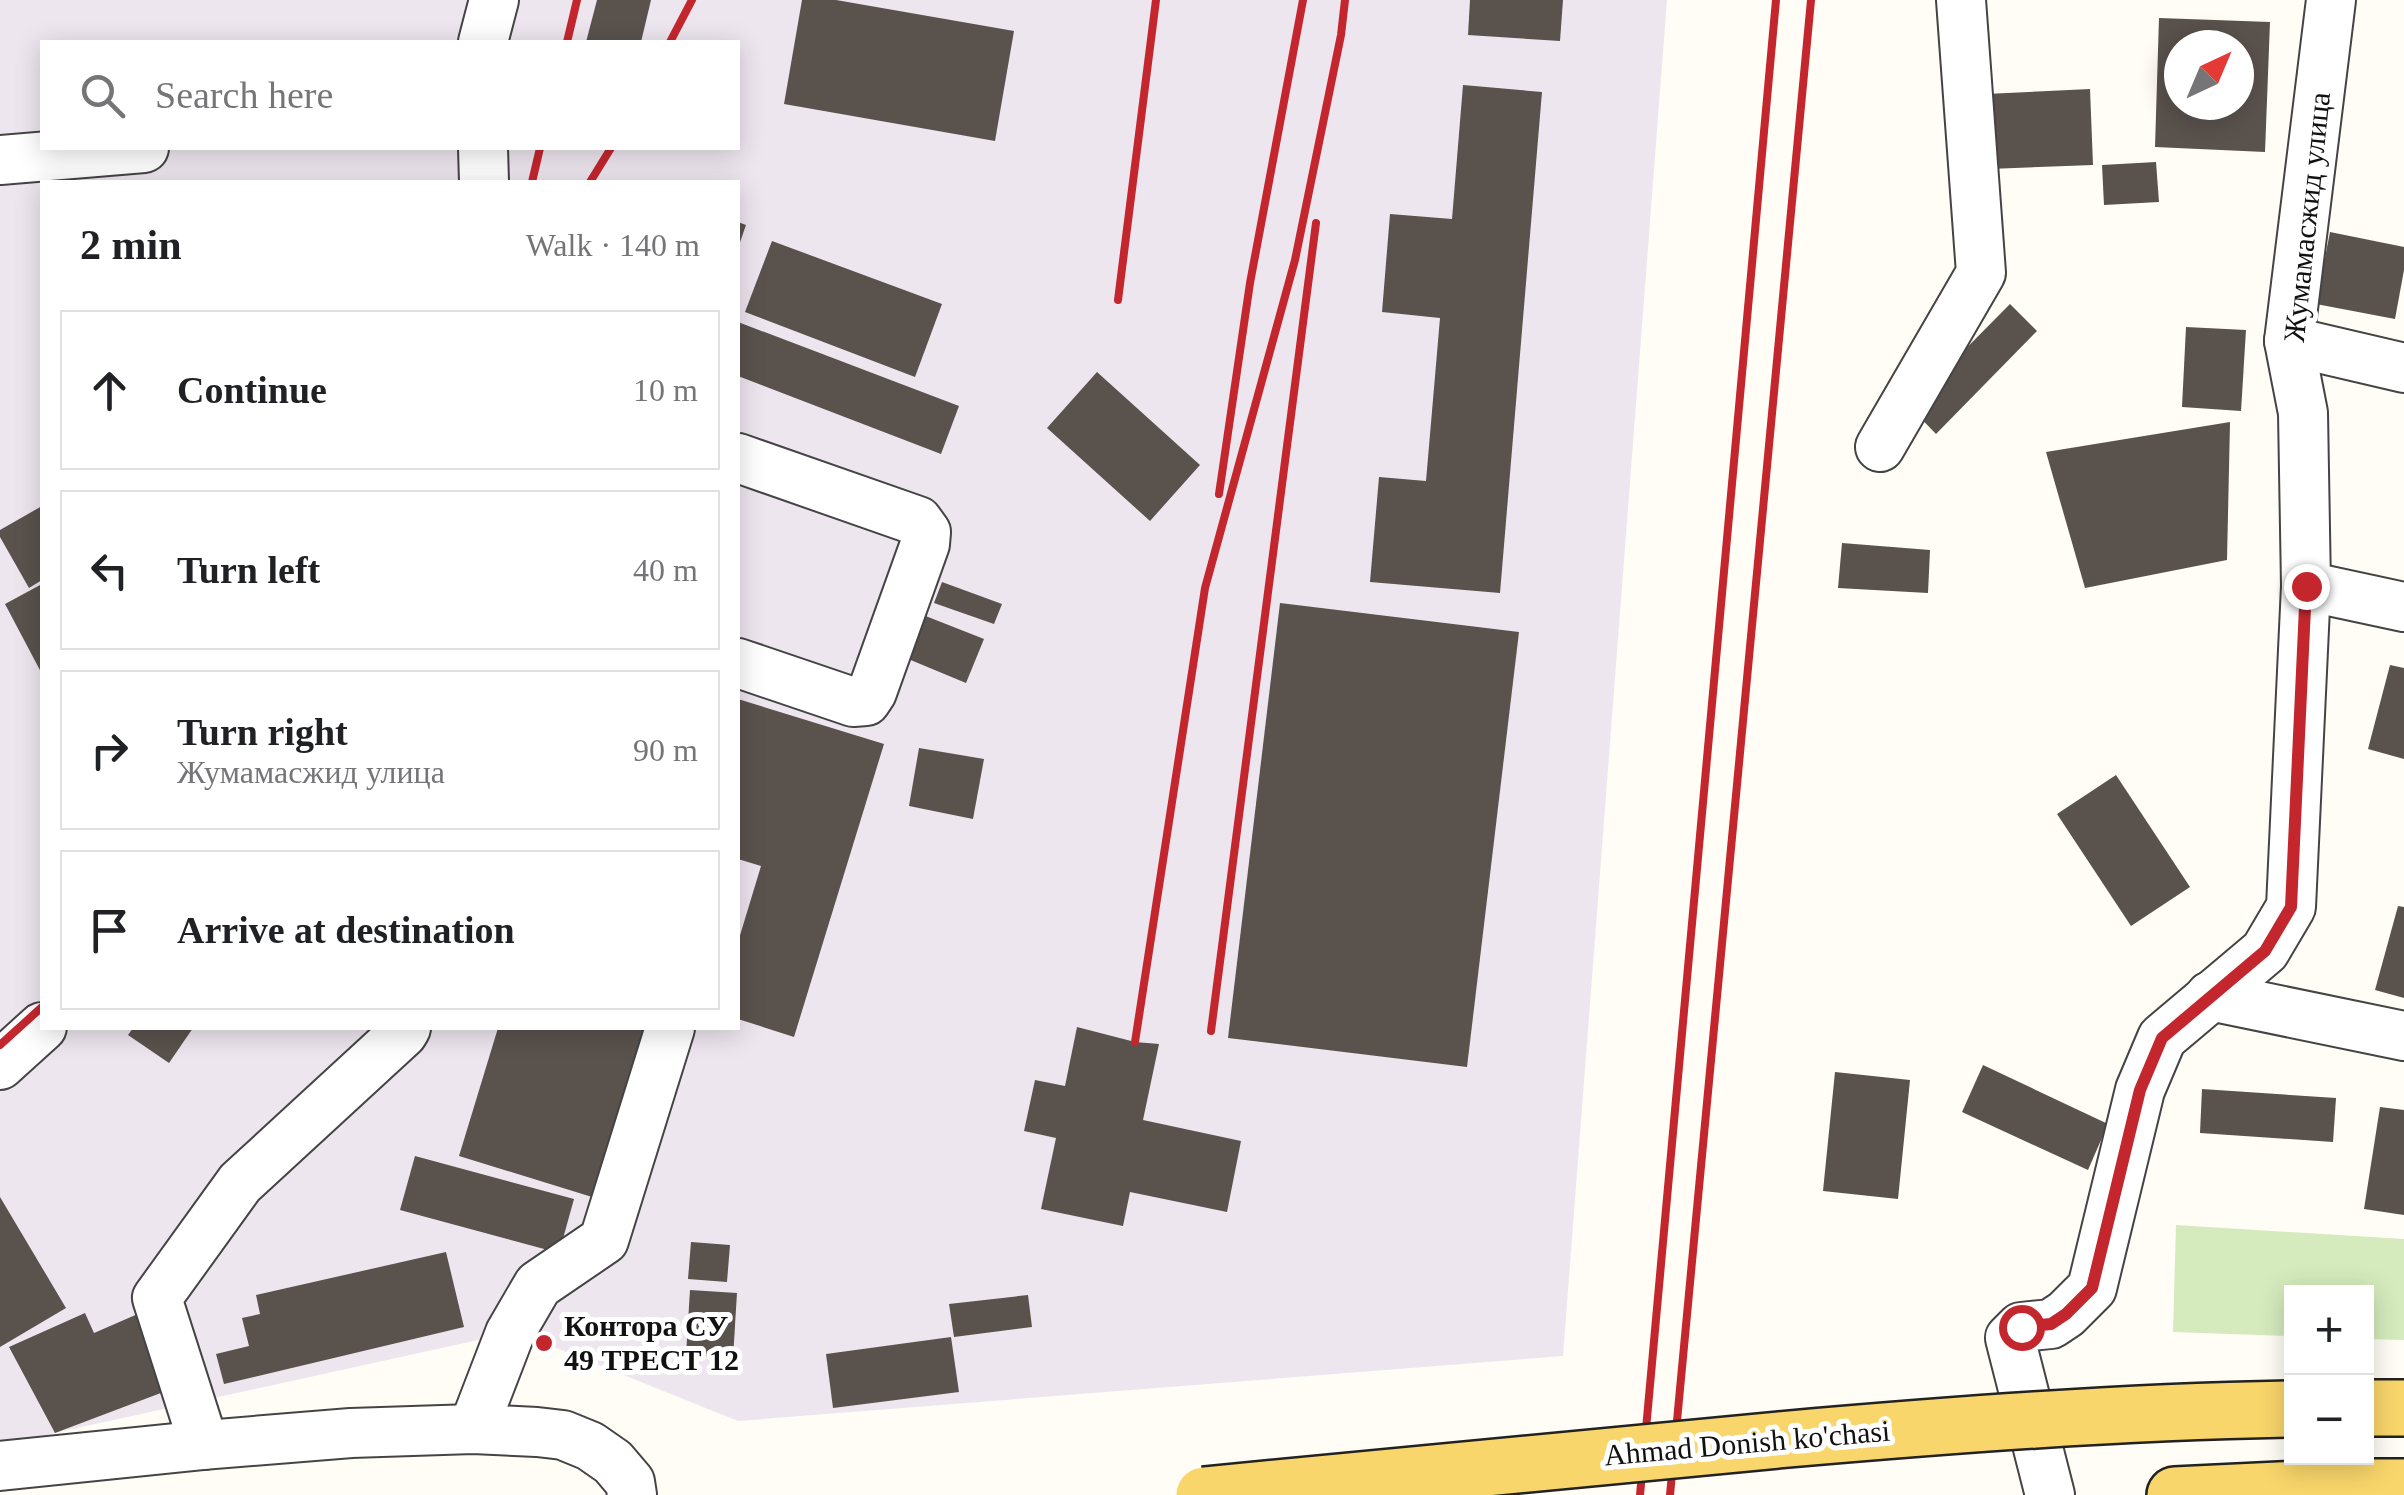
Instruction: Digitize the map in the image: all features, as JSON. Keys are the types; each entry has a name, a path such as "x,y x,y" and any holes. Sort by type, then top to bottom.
{"main road":[{"path":"2374,1408 2404,1408"},
{"name":"Ahmad Donish ko'chasi","path":"1204,1495 1972,1423 2165,1411 2284,1409"},
{"path":"2175,1495 2344,1486 2404,1487"}],"street":[{"path":"484,40 494,0"},
{"path":"1880,447 1981,273 1961,0"},
{"name":"Жумамасжид улица","path":"2050,1495 2010,1338 2021,1327 2051,1324 2092,1288 2140,1090 2162,1038 2265,951 2291,907 2306,586 2304,413 2289,341 2331,0"},
{"path":"483,150 484,180"},
{"path":"0,160 136,160"},
{"path":"2289,341 2404,368"},
{"path":"740,459 918,521 926,532 912,581 866,701 852,702 740,663"},
{"path":"2306,586 2404,607"},
{"path":"2210,996 2404,1036"},
{"path":"0,1065 40,1029"},
{"path":"204,1445 157,1298 240,1183 405,1030"},
{"path":"473,1430 510,1333 538,1285 604,1240 669,1030"},
{"path":"0,1466 351,1433 537,1432 590,1446 613,1462 630,1482 632,1495"}],"shaded area":[{"path":"0,0 1667,0 1563,1356 738,1421 510,1333 0,1445"}],"green space":[{"path":"2176,1225 2404,1239 2404,1340 2374,1339 2374,1285 2284,1285 2284,1336 2173,1332"}],"building":[{"path":"597,0 651,0 641,40 587,40"},
{"path":"802,0 836,0 1014,31 995,141 784,104"},
{"path":"1470,0 1563,0 1560,41 1468,35"},
{"path":"2159,18 2270,22 2265,152 2155,147"},
{"path":"1463,85 1542,92 1500,593 1370,582 1379,477 1426,481 1440,318 1382,312 1390,214 1452,219"},
{"path":"2090,89 2093,165 1989,169 1986,94"},
{"path":"2156,162 2159,202 2104,205 2102,165"},
{"path":"2330,232 2404,247 2395,319 2316,304"},
{"path":"772,241 942,304 915,377 745,312"},
{"path":"2010,304 2037,331 1936,434 1909,406"},
{"path":"740,323 959,406 941,454 740,377"},
{"path":"2186,327 2246,330 2241,411 2182,407"},
{"path":"1097,372 1200,465 1150,521 1047,428"},
{"path":"2230,422 2227,560 2085,588 2046,452"},
{"path":"40,507 40,581 29,588 0,537 0,530"},
{"path":"1842,543 1930,550 1928,593 1838,588"},
{"path":"942,582 1002,604 994,624 934,603"},
{"path":"40,585 40,670 5,604"},
{"path":"1280,603 1519,632 1467,1067 1228,1038"},
{"path":"918,613 984,639 966,683 901,656"},
{"path":"2390,665 2404,668 2404,759 2368,749"},
{"path":"740,700 884,744 794,1037 740,1020 740,935 761,866 740,860"},
{"path":"919,748 984,759 973,819 909,806"},
{"path":"2116,775 2190,887 2131,926 2057,814"},
{"path":"2398,906 2404,907 2404,998 2375,990"},
{"path":"1077,1027 1159,1044 1143,1120 1241,1141 1227,1212 1130,1192 1123,1226 1041,1209 1056,1138 1024,1131 1035,1080 1065,1086"},
{"path":"132,1030 192,1030 169,1063 128,1035"},
{"path":"497,1030 657,1030 605,1201 459,1156"},
{"path":"1983,1065 2108,1124 2088,1170 1962,1112"},
{"path":"1835,1072 1910,1080 1898,1199 1823,1191"},
{"path":"2202,1089 2336,1098 2333,1142 2200,1133"},
{"path":"2380,1107 2404,1110 2404,1215 2364,1209"},
{"path":"415,1156 574,1199 559,1253 400,1210"},
{"path":"0,1197 66,1308 0,1347"},
{"path":"691,1242 730,1245 727,1282 688,1279"},
{"path":"446,1252 464,1327 224,1384 216,1354 249,1346 242,1318 260,1314 256,1295"},
{"path":"690,1290 737,1293 733,1358 686,1355"},
{"path":"1028,1295 1032,1327 954,1337 949,1304"},
{"path":"85,1313 94,1333 140,1313 174,1388 55,1433 9,1347"},
{"path":"951,1337 959,1392 833,1408 826,1354"}],"railway":[{"path":"567,40 577,0"},
{"path":"671,40 692,0"},
{"path":"1118,300 1156,0"},
{"path":"1219,494 1250,283 1303,0"},
{"path":"1135,1042 1205,588 1295,260 1345,0"},
{"path":"1640,1495 1776,0"},
{"path":"1670,1495 1811,0"},
{"path":"532,180 540,150"},
{"path":"591,180 610,150"},
{"path":"1211,1031 1316,223"},
{"path":"0,1045 40,1009"}],"place":[{"name":"Контора СУ 49 ТРЕСТ 12","path":"544,1343"}],"route":[{"path":"2021,1327 2051,1324 2092,1288 2140,1090 2162,1038 2265,951 2291,907 2306,586"}]}
